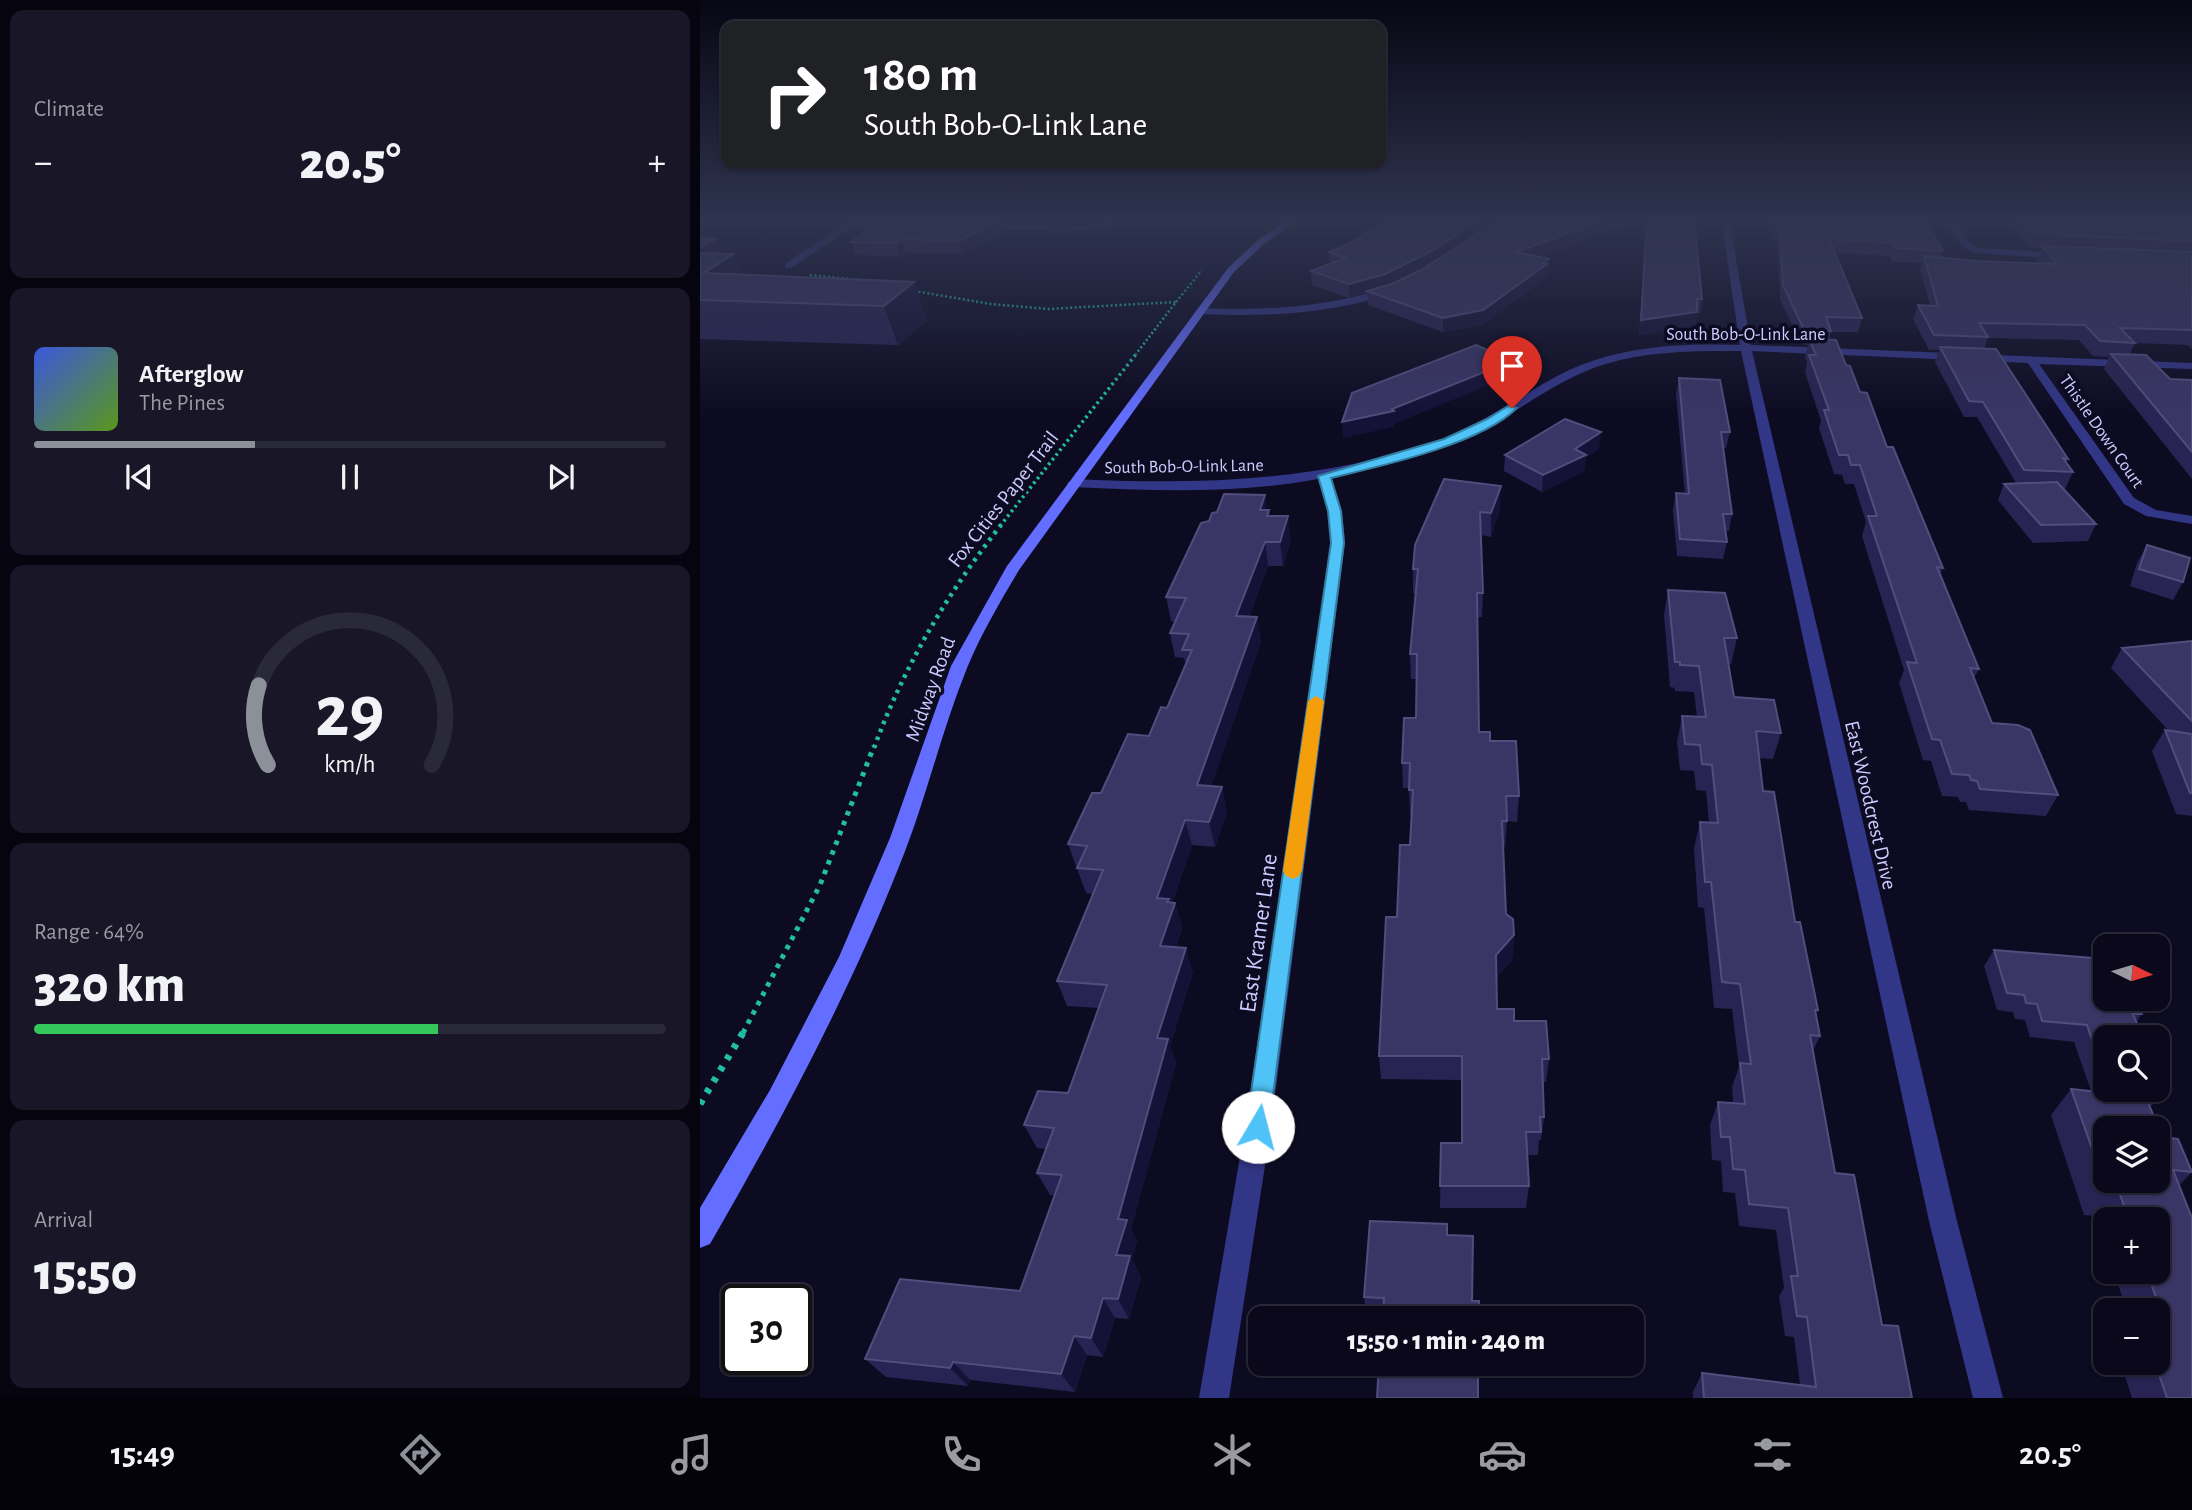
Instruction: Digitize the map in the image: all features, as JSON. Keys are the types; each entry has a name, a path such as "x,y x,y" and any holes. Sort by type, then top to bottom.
{"main road":[{"name":"Midway Road","path":"700,1234 795,1065 858,938 891,862 958,669 981,619 1012,569 1222,284"}],"street":[{"name":"East Woodcrest Drive","path":"1732,284 1888,983 1943,1221 1989,1398"},
{"path":"1200,311 1271,313 1314,310 1399,287"},
{"name":"South Bob-O-Link Lane","path":"1074,484 1146,488 1226,486 1324,476 1384,462 1448,441 1491,422 1565,376 1598,362 1651,351 1745,349 2192,366"},
{"name":"Thistle Down Court","path":"2031,360 2129,501 2138,509 2164,517 2192,520"},
{"name":"East Kramer Lane","path":"1214,1398 1258,1127 1338,543 1335,511 1324,476"}],"path":[{"name":"Fox Cities Paper Trail","path":"700,1104 759,1004 816,891 856,797 882,725 929,627 967,569 1176,302 1084,309 1039,309 983,303 905,289"}],"building":[{"path":"700,284 911,284 884,306 700,300"},
{"path":"1391,284 1519,284 1483,310 1443,318 1367,291"},
{"path":"1643,284 1701,284 1702,299 1697,299 1697,312 1641,320"},
{"path":"1848,284 1862,318 1826,317 1831,331 1804,330 1783,285"},
{"path":"1932,284 2192,284 2192,330 2120,328 2135,343 2100,341 2085,325 1979,323 1988,337 1934,335 1918,305 1938,306"},
{"path":"1809,339 1836,340 1860,392 1867,393 1887,447 1893,447 1943,568 1937,567 1979,669 1970,668 1992,723 2018,725 2030,730 2058,795 1980,789 1977,781 1971,780 1969,775 1952,774 1940,740 1932,739 1907,662 1917,663 1868,516 1877,516 1860,465 1851,465 1848,455 1839,455 1824,410 1829,410 1809,355 1816,355"},
{"path":"1476,345 1512,361 1392,409 1394,411 1342,422 1352,393"},
{"path":"1940,347 1996,349 2068,459 2063,458 2073,472 2024,470 1983,402 1969,401"},
{"path":"2111,354 2146,355 2170,379 2192,380 2192,452"},
{"path":"1679,378 1720,380 1730,432 1721,432 1732,514 1723,514 1727,542 1680,539 1676,493 1689,494"},
{"path":"1565,419 1601,432 1575,449 1586,455 1543,475 1505,455"},
{"path":"1444,479 1501,486 1491,513 1480,512 1483,593 1477,593 1479,732 1490,732 1490,741 1516,741 1519,796 1506,796 1507,821 1502,821 1506,914 1513,919 1514,935 1496,955 1497,1009 1514,1009 1514,1021 1546,1021 1549,1059 1542,1059 1544,1117 1540,1117 1541,1132 1526,1132 1529,1186 1440,1186 1441,1143 1462,1143 1462,1056 1379,1056 1386,917 1397,917 1400,845 1410,845 1413,790 1409,790 1410,763 1402,763 1404,718 1416,718 1417,654 1410,654 1418,569 1413,569 1415,545"},
{"path":"2057,482 2096,524 2041,525 2004,484"},
{"path":"1224,494 1265,495 1260,510 1269,510 1267,516 1288,516 1280,542 1265,542 1236,616 1257,617 1197,785 1222,787 1209,822 1185,820 1157,898 1169,899 1167,902 1175,903 1160,946 1186,948 1157,1038 1168,1039 1118,1219 1127,1220 1116,1255 1130,1256 1118,1299 1103,1298 1091,1338 1074,1336 1061,1374 953,1362 950,1368 865,1359 900,1279 1020,1291 1062,1175 1037,1173 1054,1128 1024,1125 1038,1091 1068,1093 1107,985 1057,981 1103,870 1077,868 1087,846 1068,844 1092,793 1101,793 1128,734 1149,736 1161,707 1167,708 1192,650 1182,650 1189,634 1170,633 1186,598 1166,597 1201,523 1209,521 1212,513 1217,512"},
{"path":"2147,545 2190,558 2183,582 2139,569"},
{"path":"1668,590 1725,593 1737,638 1724,638 1734,697 1774,700 1781,733 1756,731 1763,791 1774,792 1795,922 1800,922 1818,1010 1815,1010 1820,1036 1810,1035 1835,1173 1854,1175 1882,1325 1898,1326 1912,1398 1704,1398 1702,1373 1816,1387 1807,1317 1797,1316 1791,1276 1798,1276 1788,1208 1749,1204 1745,1170 1733,1169 1730,1137 1721,1137 1718,1102 1745,1104 1740,1063 1751,1064 1740,984 1722,982 1711,882 1705,882 1700,822 1718,823 1712,765 1702,764 1700,745 1685,744 1682,716 1706,717 1699,666 1680,665 1680,662 1675,662"},
{"path":"2192,641 2192,721 2122,648"},
{"path":"2165,730 2192,734 2192,793 2190,793"},
{"path":"1994,950 2093,958 2093,1012 2142,1014 2133,1014 2138,1025 2093,1025 2093,1043 2087,1025 2042,1021 2037,1004 2026,1003 2024,995 2007,993"},
{"path":"2071,1089 2093,1091 2093,1102 2148,1102 2154,1116 2093,1116 2093,1151"},
{"path":"2170,1138 2178,1139 2192,1172 2173,1170 2192,1218 2192,1398 2167,1398 2159,1375 2170,1375 2170,1298 2156,1298 2151,1284 2170,1284 2170,1207 2124,1207 2119,1193 2170,1193"},
{"path":"1370,1221 1447,1224 1447,1235 1473,1236 1472,1301 1479,1301 1479,1306 1384,1306 1384,1298 1364,1297"},
{"path":"1378,1376 1478,1376 1478,1398 1377,1398"}],"slow traffic":[{"path":"1293,871 1316,701"}],"route":[{"path":"1258,1127 1338,543 1335,511 1324,476 1384,462 1448,441 1491,422 1512,408"}]}
